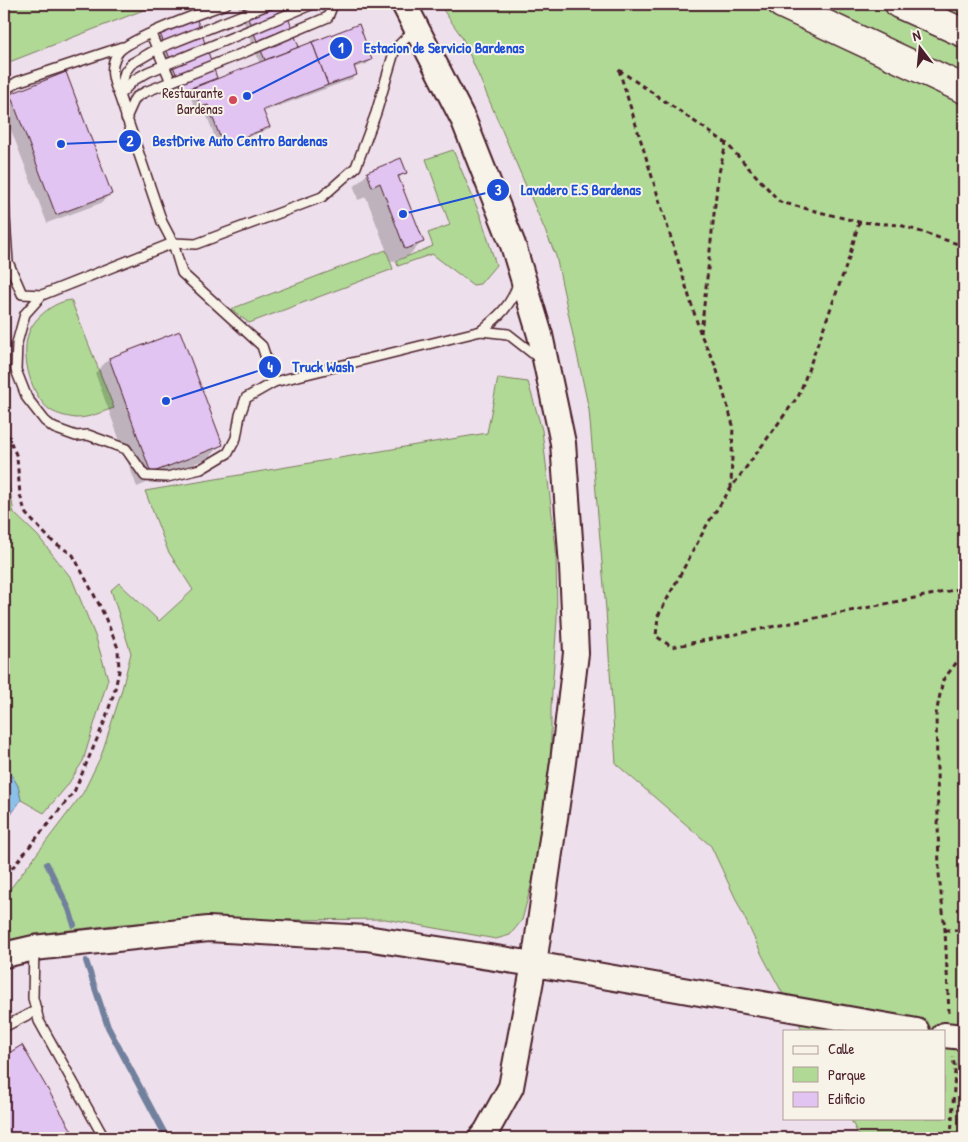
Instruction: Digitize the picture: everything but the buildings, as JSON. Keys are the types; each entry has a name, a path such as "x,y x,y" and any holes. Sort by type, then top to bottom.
{"highway":[{"path":"782,4 964,89"},
{"path":"899,4 964,33"}],"street":[{"path":"411,26 464,121 513,245 540,335 563,444 572,567 576,653 563,762 534,964 511,1087 481,1138"},
{"path":"4,955 34,948 208,930 366,938 534,964 911,1030"}],"lane":[{"path":"4,93 6,89 17,82 129,44 226,4"},
{"path":"119,95 125,72 131,64 157,49 270,4"},
{"path":"119,95 134,80 148,72 313,4"},
{"path":"126,118 136,98 146,92 328,17 333,4"},
{"path":"4,204 8,262 22,294 42,295 173,243 196,244 322,197 356,168 376,113 395,49 411,26"},
{"path":"151,34 171,82"},
{"path":"129,44 118,52 112,66 113,80 162,222 173,243 182,273 262,346 274,382"},
{"path":"481,331 500,315 511,301 517,286 520,270"},
{"path":"42,295 25,314 17,343 16,370 27,398 45,421 54,428 76,436 88,435 126,449 145,476 167,477 201,469 228,454 236,438 240,415 246,398 274,382 481,331 508,334 539,358 547,369"},
{"path":"34,948 33,998 39,1021 104,1138"},
{"path":"4,1027 37,1010"}],"path":[{"path":"731,488 733,425 716,367 701,335 619,70 726,142 780,202 860,222 900,225 964,246"},
{"path":"701,335 718,177 726,142"},
{"path":"860,222 848,262 799,395 731,488 708,523 658,616 656,636 672,647 964,588"},
{"path":"4,426 17,458 20,495 26,514 52,541 73,555 101,608 118,648 119,671 104,723 74,792 4,878"},
{"path":"951,1138 954,1072 953,1036 939,874 936,714 943,680 960,658 964,656"},
{"path":"945,930 964,930"}],"shaded area":[{"path":"4,4 439,4 462,37 556,256 589,410 606,610 616,764 711,846 763,957 802,1030 783,1030 783,1120 851,1120 860,1138 4,1138"}],"green space":[{"path":"4,4 159,4 4,64"},
{"path":"439,4 964,4 964,1138 860,1138 851,1120 946,1120 946,1030 802,1030 763,957 711,846 616,764 606,610 589,410 556,256 462,37"},
{"path":"453,150 481,217 496,265 480,284 473,285 432,254 398,266 396,261 433,246 428,233 450,225 426,159"},
{"path":"386,250 393,269 249,323 231,309"},
{"path":"71,300 114,408 81,418 60,414 50,410 43,404 29,376 26,354 28,335 36,320 52,307"},
{"path":"498,378 528,382 542,430 556,548 557,619 551,707 551,751 536,867 522,920 510,935 496,939 385,919 188,921 122,924 36,934 8,940 4,938 4,897 83,793 101,756 121,693 131,653 111,590 119,583 159,621 193,590 168,551 145,491 487,433"},
{"path":"4,440 10,451 8,479 14,513 38,536 72,579 96,638 108,679 83,761 67,786 44,813 21,800 18,786 4,762 4,712 6,705 4,700"}],"water":[{"path":"4,762 18,786 21,800 4,825"}],"waterway":[{"path":"47,864 69,909 74,925"},
{"path":"86,961 108,1027 167,1138"}],"place":[{"name":"Estacion de Servicio Bardenas","path":"247,96"},
{"name":"Restaurante Bardenas","path":"233,100"},
{"name":"BestDrive Auto Centro Bardenas","path":"61,144"},
{"name":"Lavadero E.S Bardenas","path":"403,214"},
{"name":"Truck Wash","path":"166,401"}]}
